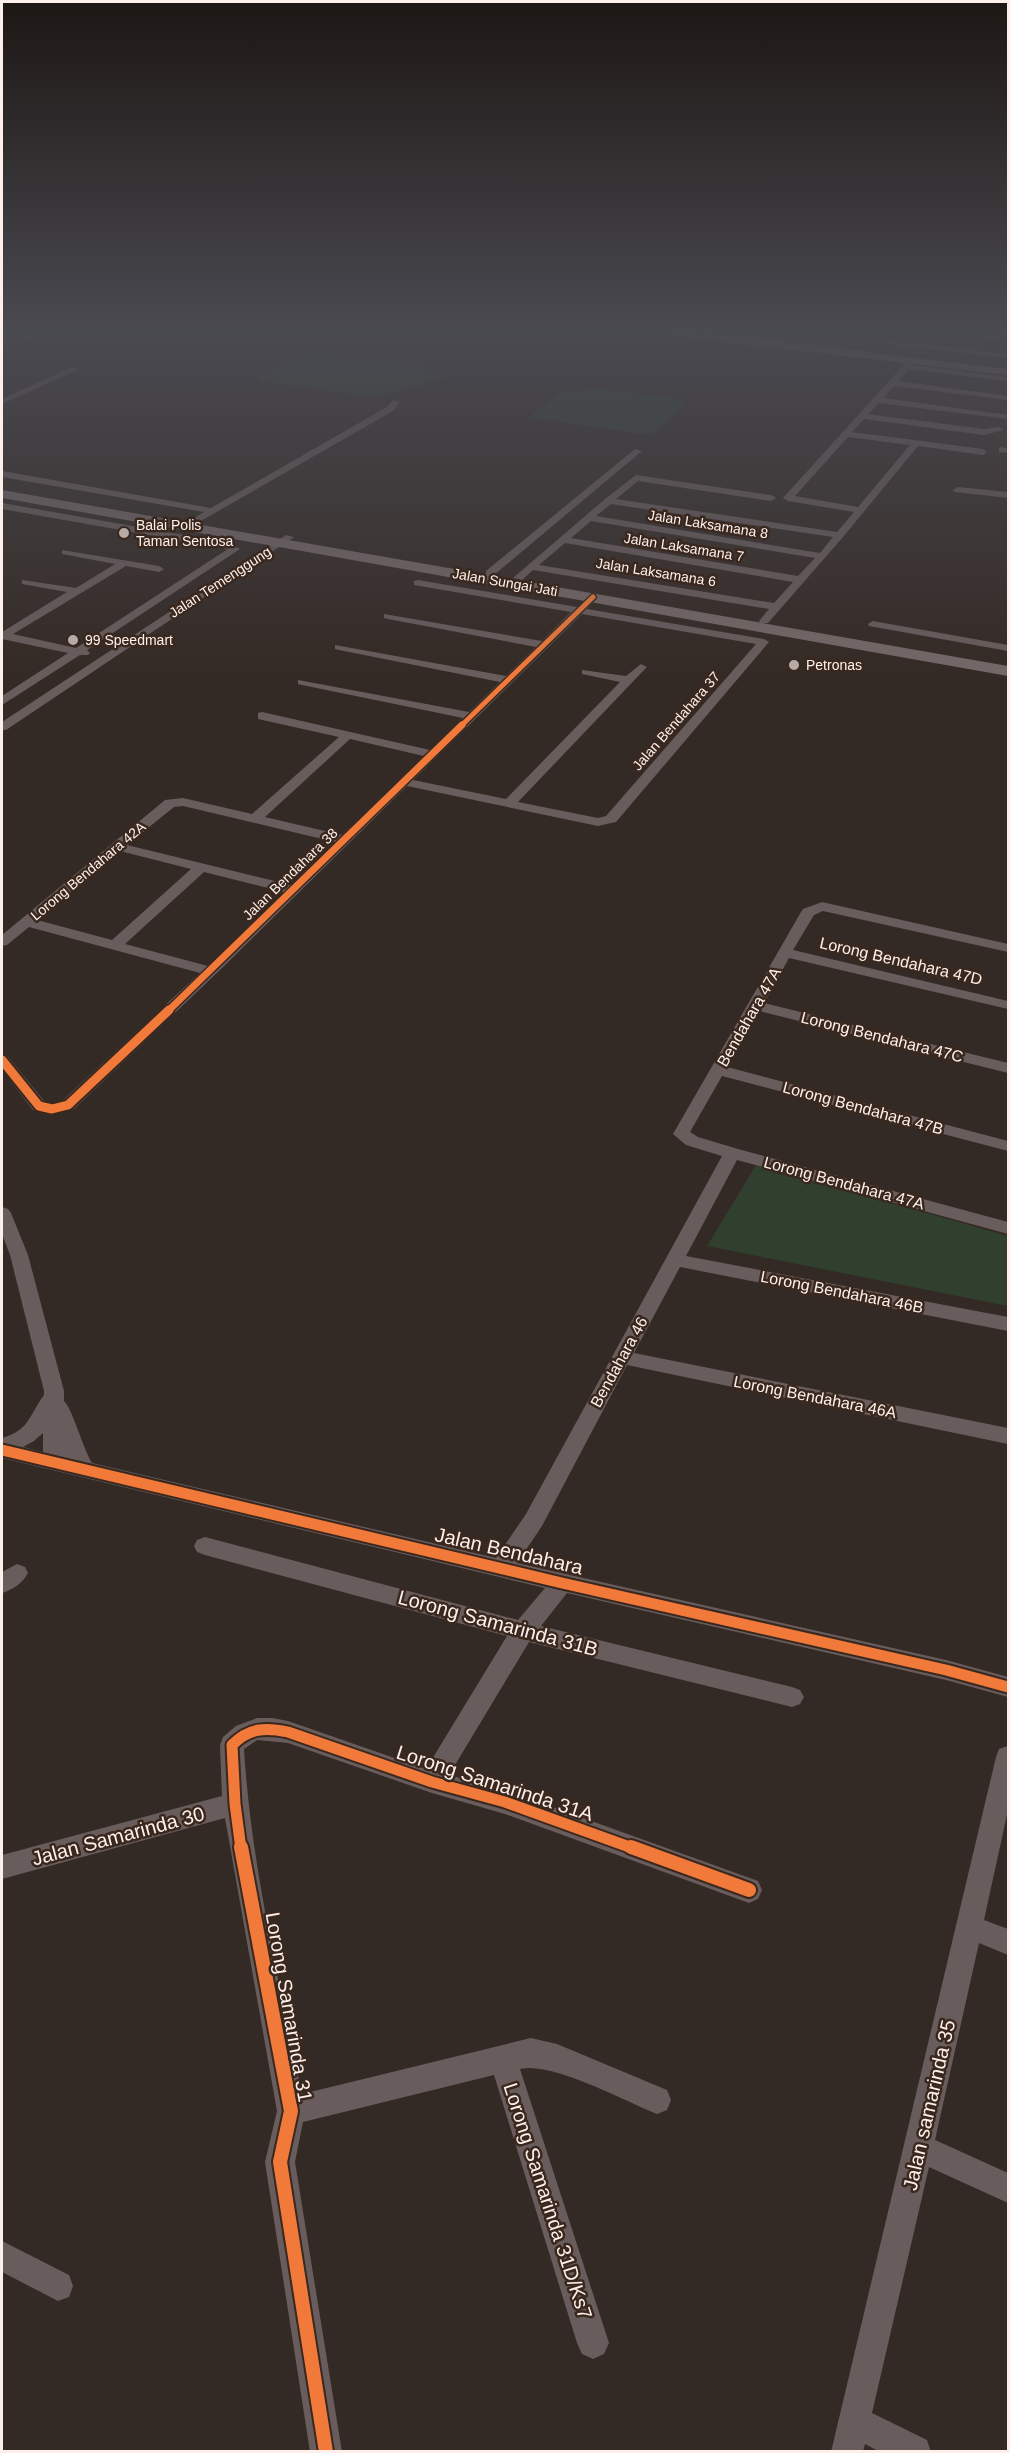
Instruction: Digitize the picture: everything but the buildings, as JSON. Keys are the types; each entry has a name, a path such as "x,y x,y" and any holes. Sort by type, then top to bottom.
{"main road":[{"name":"Jalan Sungai Jati","path":"2,491 123,522 144,517"},
{"name":"Jalan Sungai Jati","path":"2,491 144,517 201,518 314,549 1008,671"},
{"path":"144,517 201,518"},
{"name":"Jalan Sungai Jati","path":"201,518 255,539 284,541 490,573 1008,663"},
{"path":"255,539 264,554 314,549"}],"street":[{"path":"2,474 201,518 324,445"},
{"path":"835,445 788,498 860,510"},
{"path":"909,445 982,452"},
{"path":"764,621 840,535 913,446"},
{"path":"490,573 638,451"},
{"path":"518,578 636,478 771,498"},
{"path":"2,491 27,479"},
{"path":"958,490 1008,495"},
{"path":"608,501 840,535"},
{"path":"2,506 105,524 123,522 235,549 227,559 2,701"},
{"name":"Jalan Laksamana 8","path":"589,518 822,556"},
{"name":"Jalan Laksamana 7","path":"562,540 801,580"},
{"name":"Jalan Temenggung","path":"5,722 284,541"},
{"path":"66,552 159,569"},
{"path":"227,559 249,563"},
{"path":"2,636 124,563"},
{"name":"Jalan Laksamana 6","path":"531,567 777,607"},
{"path":"26,582 77,591"},
{"path":"418,583 580,610"},
{"name":"Jalan Bendahara 38","path":"2,1060 39,1106 52,1109 68,1105 210,971 593,597"},
{"name":"Jalan Bendahara 37","path":"510,803 598,822 611,819 764,642 580,610"},
{"path":"388,616 544,645"},
{"path":"873,624 1008,648"},
{"path":"2,636 106,658"},
{"path":"339,647 508,680"},
{"path":"404,782 510,803 640,667"},
{"path":"586,672 628,680"},
{"path":"302,682 471,716"},
{"path":"262,716 433,754"},
{"path":"255,819 348,735"},
{"name":"Lorong Bendahara 42A","path":"2,942 170,803 176,802 255,819"},
{"path":"255,819 345,840"},
{"path":"118,847 293,890"},
{"path":"114,946 202,867"},
{"name":"Bendahara 47A","path":"681,1134 808,912 822,906 1008,948"},
{"path":"27,922 210,971"},
{"name":"Lorong Bendahara 47D","path":"786,952 1008,1005"},
{"name":"Lorong Bendahara 47C","path":"755,1005 1008,1068"},
{"name":"Lorong Bendahara 47B","path":"718,1070 1008,1146"},
{"name":"Lorong Bendahara 47A","path":"681,1134 692,1141 732,1153 1008,1228"},
{"name":"Bendahara 46","path":"502,1568 534,1520 732,1153"},
{"path":"2,1212 19,1255 54,1391 70,1443 85,1470"},
{"name":"Lorong Bendahara 46B","path":"676,1260 1008,1323"},
{"name":"Lorong Bendahara 46A","path":"621,1357 1008,1436"},
{"path":"2,1448 28,1436 39,1427 54,1391"},
{"path":"53,1462 54,1391"},
{"name":"Jalan Bendahara","path":"2,1448 85,1470 562,1583 946,1670 1008,1687"},
{"name":"Lorong Samarinda 31B","path":"205,1546 523,1631 792,1697"},
{"path":"432,1782 523,1631 562,1583"},
{"name":"Lorong Samarinda 31A","path":"232,1745 241,1734 253,1729 288,1732 432,1782 505,1802 749,1890"},
{"name":"Lorong Samarinda 31","path":"232,1745 235,1804 291,2111 280,2162 326,2451"},
{"name":"Jalan samarinda 35","path":"847,2451 920,2148 1008,1757"},
{"name":"Jalan Samarinda 30","path":"2,1867 235,1804"},
{"path":"970,1927 1008,1942"},
{"path":"291,2111 531,2052 557,2058 657,2100"},
{"name":"Lorong Samarinda 31D/Ks7","path":"503,2060 593,2343"},
{"path":"920,2148 1008,2188"},
{"path":"2,2256 58,2286"},
{"path":"854,2421 915,2451"}],"green space":[{"path":"756,1165 1008,1236 1008,1306 707,1246"}],"cycle path":[{"path":"2,1060 39,1106 52,1109 68,1105 217,965 593,597"},
{"path":"2,1450 562,1583 946,1670 1008,1687"},
{"path":"326,2452 280,2162 291,2111 243,1860 235,1804 232,1745 238,1738 257,1729 288,1732 432,1782 505,1802 749,1890"}],"place":[{"name":"Balai Polis Taman Sentosa","path":"124,533"},
{"name":"99 Speedmart","path":"73,640"},
{"name":"Petronas","path":"794,665"}]}
